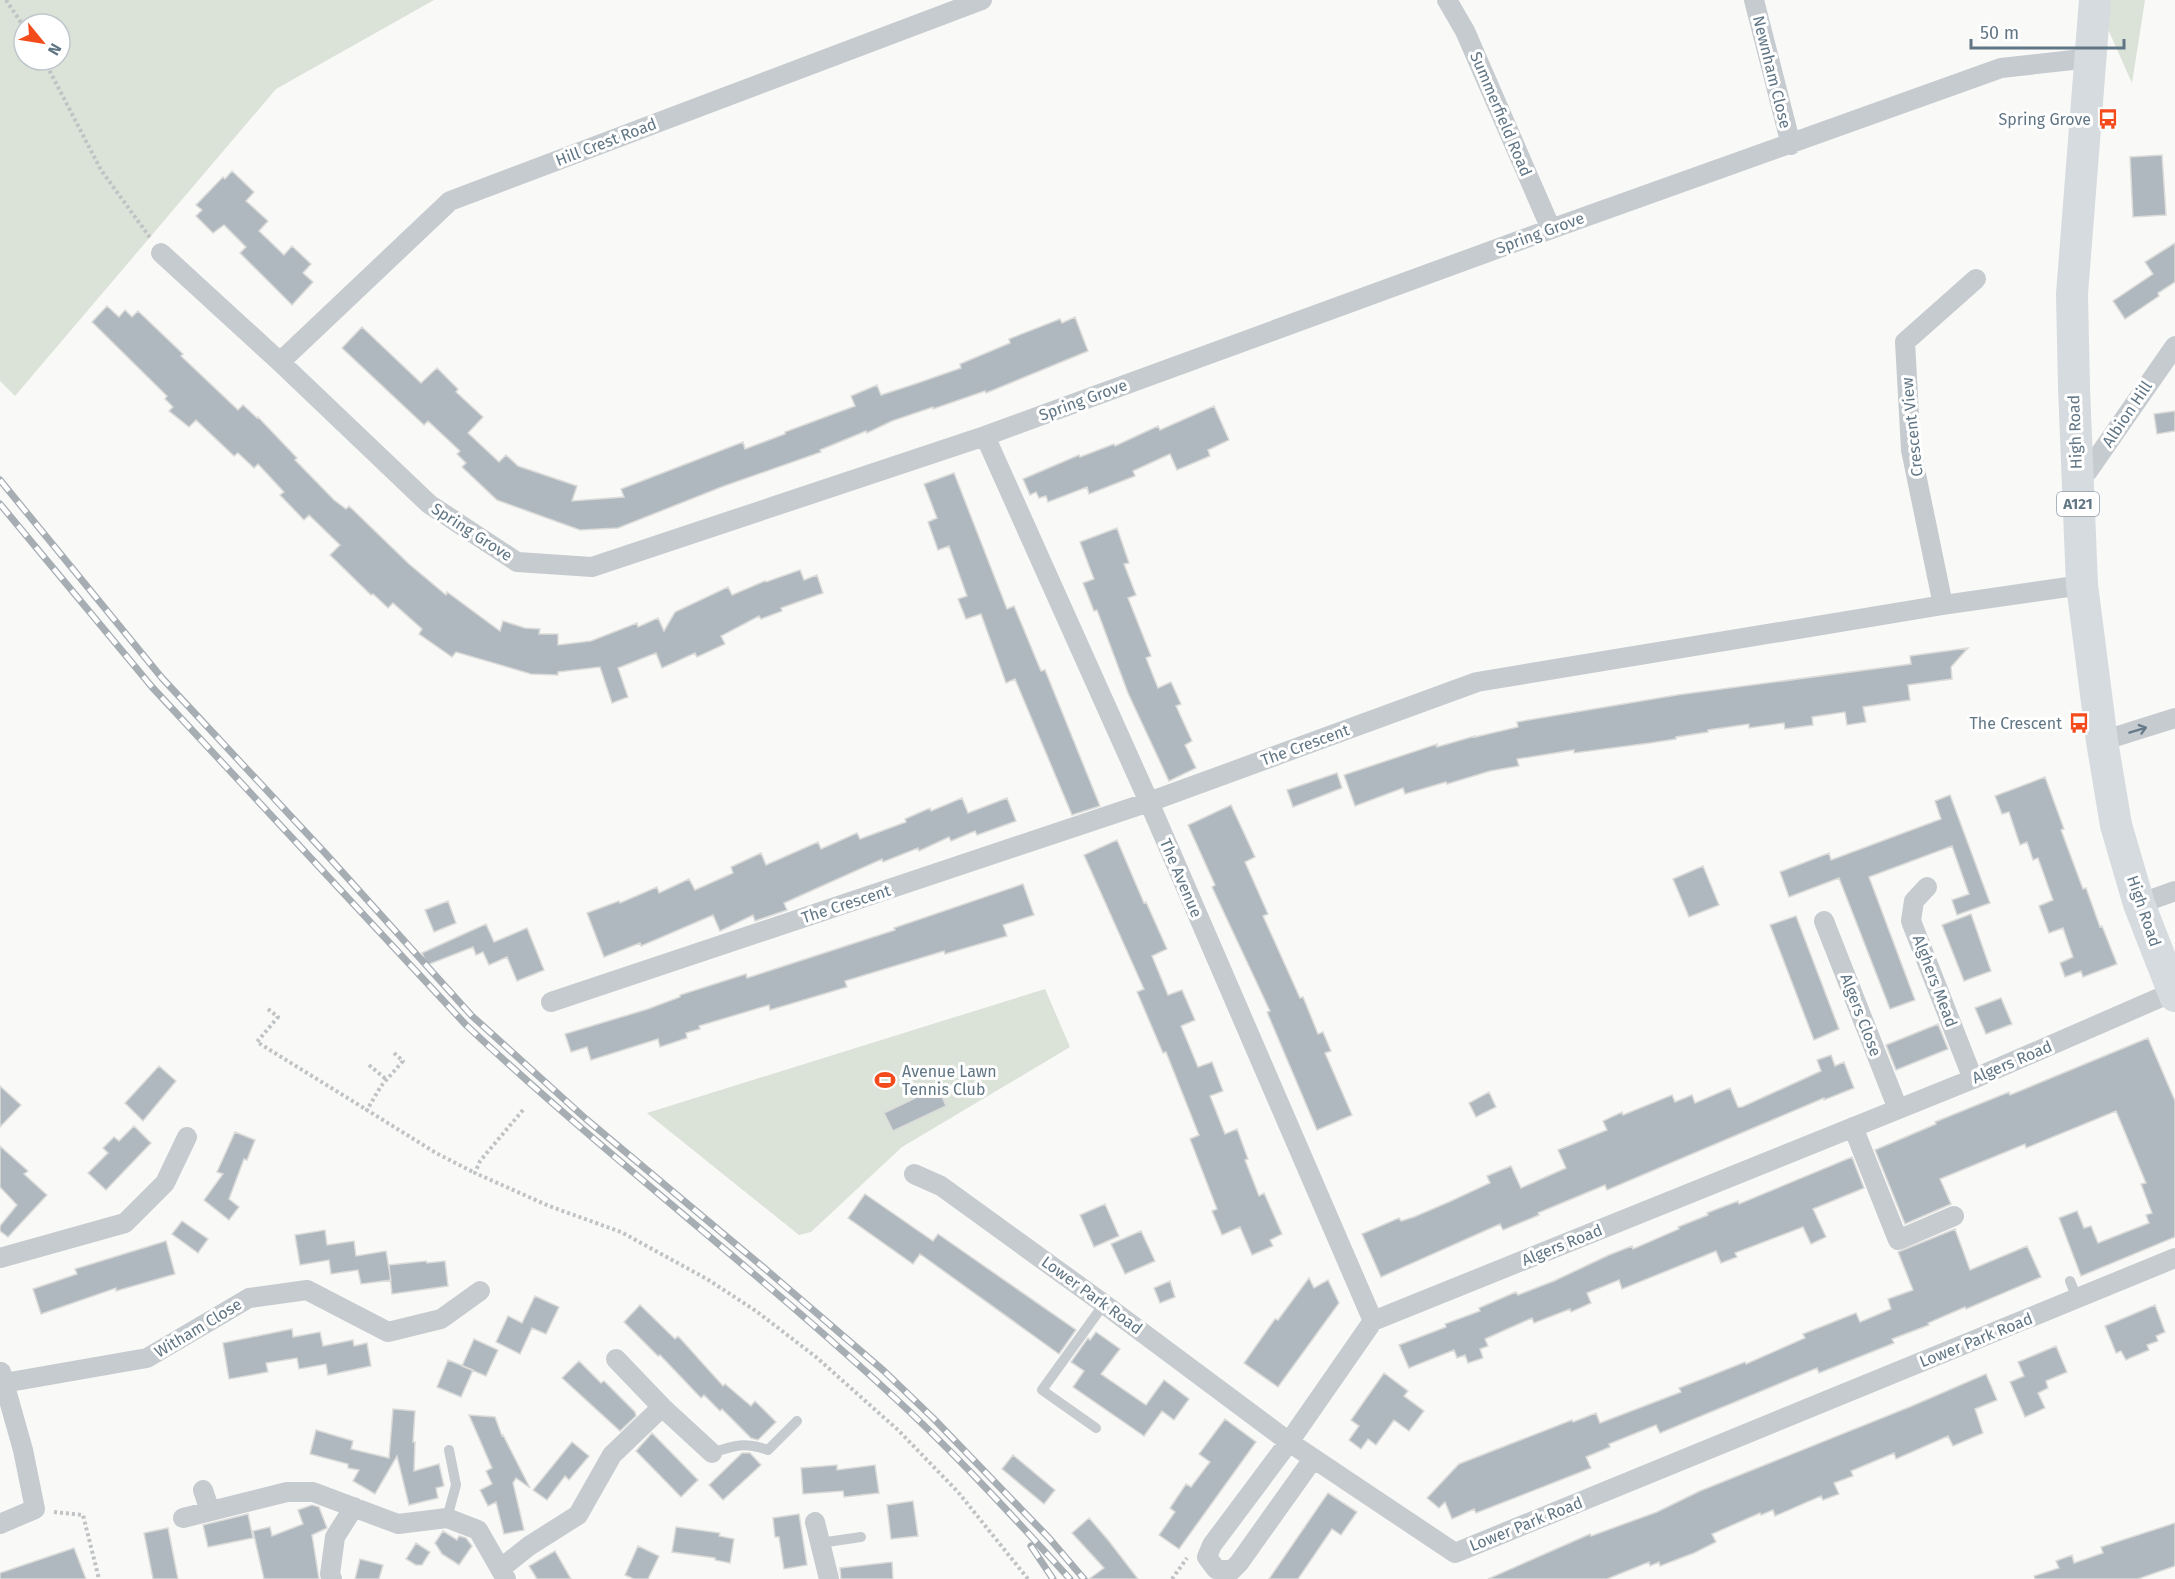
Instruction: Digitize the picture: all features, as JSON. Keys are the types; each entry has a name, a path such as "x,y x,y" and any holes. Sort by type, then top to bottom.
{"main road":[{"name":"High Road","path":"2095,0 2072,294 2082,585 2102,741 2116,825 2139,904 2174,994"}],"street":[{"name":"Hill Crest Road","path":"280,362 450,201 982,0"},
{"name":"Summerfield Road","path":"1447,0 1465,31 1551,229"},
{"name":"Newnham Close","path":"1754,0 1791,145"},
{"name":"Spring Grove","path":"161,253 429,504 517,562 592,567 984,436 2001,68 2091,58"},
{"name":"Crescent View","path":"1943,605 1911,450 1905,342 1976,279"},
{"name":"Albion Hill","path":"2077,479 2088,471 2175,346"},
{"name":"The Avenue","path":"984,436 1149,802 1373,1321"},
{"name":"The Crescent","path":"551,1002 1149,802 1477,682 1943,605 2082,585"},
{"path":"2102,741 2175,718"},
{"name":"Alghers Mead","path":"1927,886 1914,901 1911,921 1973,1079"},
{"path":"2139,904 2175,891"},
{"name":"Algers Close","path":"1824,921 1898,1109"},
{"name":"Algers Road","path":"1373,1321 1973,1079 2174,994"},
{"path":"1853,1127 1898,1240 1954,1216"},
{"path":"0,1258 125,1223 165,1183 188,1137"},
{"name":"Lower Park Road","path":"914,1174 941,1186 1289,1442 1455,1553 2073,1290 2175,1258"},
{"name":"Witham Close","path":"2,1376 147,1358 249,1298 308,1290 388,1332 441,1319 480,1292"},
{"path":"1313,1459 1239,1563 1231,1571 1216,1569 1207,1557 1212,1545 1289,1442 1373,1321"},
{"path":"616,1359 662,1407 712,1453"},
{"path":"0,1524 35,1509 23,1450 2,1376"},
{"path":"183,1518 287,1492 313,1492 398,1524 447,1518 478,1530 503,1574 529,1546 578,1515 612,1455 662,1407"},
{"path":"203,1490 210,1511"},
{"path":"332,1579 330,1574 335,1537 354,1507"},
{"path":"815,1522 829,1579"}],"lane":[{"path":"1096,1428 1042,1390 1104,1304"},
{"path":"712,1453 732,1446 750,1444 768,1450 797,1421"},
{"path":"447,1518 456,1485 449,1450"},
{"path":"820,1543 861,1537"}],"path":[{"path":"50,72 101,170 161,253"},
{"path":"268,1009 278,1017 257,1042 436,1153 549,1206 621,1232 715,1284 756,1311 816,1357 898,1430 958,1492 1028,1579"},
{"path":"367,1110 403,1061 394,1053"},
{"path":"369,1065 387,1080"},
{"path":"475,1173 481,1159 523,1110"},
{"path":"35,1509 83,1515 99,1579"}],"shaded area":[{"path":"0,0 434,0 276,89 15,396 0,381"},
{"path":"2105,0 2145,0 2132,83 2103,18"},
{"name":"Avenue Lawn Tennis Club","path":"1045,989 1070,1047 902,1147 811,1232 799,1235 647,1113"}],"building":[{"path":"2162,155 2166,215 2133,217 2130,157"},
{"path":"232,171 254,192 246,201 268,221 259,231 284,255 292,246 311,264 303,273 313,282 292,305 240,253 246,247 224,225 213,233 196,216 202,210 196,205 223,177 225,179"},
{"path":"2175,243 2175,282 2125,319 2113,301 2153,274 2145,262"},
{"path":"107,306 119,317 125,310 132,317 138,311 238,410 243,405 258,417 334,500 346,509 349,506 409,564 446,595 447,592 500,631 503,621 525,628 540,629 539,634 558,634 558,645 591,641 637,623 638,627 658,618 664,631 675,612 728,587 732,595 800,570 804,580 817,575 823,593 781,608 782,611 761,619 759,616 721,636 725,644 697,657 695,653 662,668 656,653 618,668 628,697 612,703 600,667 558,672 558,675 531,674 456,652 452,657 419,634 422,629 393,603 388,608 373,594 371,595 330,555 340,545 309,515 304,520 280,495 284,492 258,464 254,468 238,453 234,456 196,420 189,427 169,411 173,407 165,399 167,396 92,322"},
{"path":"1075,317 1088,351 986,393 985,391 892,421 820,450 821,452 724,486 618,528 580,530 497,500 462,467 466,463 457,454 460,451 428,421 424,425 342,348 362,327 421,383 437,368 458,389 456,392 483,417 468,433 499,462 506,455 518,466 577,486 572,501 624,497 621,489 743,442 745,449 855,406 851,396 877,385 881,395 915,384 961,368 960,364 1010,343 1009,339 1060,319 1062,323"},
{"path":"1214,406 1229,440 1208,450 1210,456 1177,470 1170,454 1133,471 1135,476 1089,494 1087,487 1048,502 1046,496 1039,498 1036,492 1030,495 1023,479 1079,455 1080,457 1114,444 1115,446 1158,426 1160,430"},
{"path":"2175,411 2175,431 2157,434 2154,414"},
{"path":"954,473 1007,609 1014,606 1041,671 1045,670 1100,806 1072,815 1015,679 1006,683 981,614 966,619 958,599 967,596 949,546 938,550 928,522 937,518 924,484"},
{"path":"1117,528 1129,563 1124,564 1136,595 1128,598 1151,656 1146,658 1158,688 1171,682 1181,704 1176,706 1192,741 1185,745 1196,768 1169,781 1128,693 1097,610 1094,611 1083,583 1094,579 1080,542"},
{"path":"1968,648 1951,667 1952,679 1908,685 1910,700 1863,707 1866,722 1847,725 1845,712 1812,717 1813,725 1785,729 1784,723 1749,728 1749,724 1708,730 1708,732 1650,743 1574,753 1574,750 1517,759 1519,766 1490,771 1405,794 1403,788 1355,806 1344,775 1437,744 1437,747 1518,727 1517,722 1677,695 1911,664 1910,656"},
{"path":"1337,773 1342,788 1293,807 1287,790"},
{"path":"2045,777 2064,829 2061,830 2083,889 2086,888 2117,964 2083,977 2081,971 2065,977 2060,963 2073,957 2063,928 2049,933 2039,906 2053,900 2038,858 2033,860 2027,842 2020,845 2009,812 2002,814 1995,796"},
{"path":"1950,795 1990,903 1957,915 1952,900 1969,894 1952,846 1869,877 1915,1000 1890,1009 1839,878 1789,897 1780,872 1829,853 1831,860 1941,819 1935,801"},
{"path":"962,798 968,813 1007,798 1016,821 977,835 975,831 951,841 949,837 919,851 918,848 883,862 882,859 784,903 787,910 755,921 753,915 720,931 713,915 641,946 640,943 604,957 587,913 619,901 620,903 657,887 659,893 689,879 695,890 733,873 731,867 761,853 766,865 818,842 821,849 857,833 860,839 906,822 905,819 930,808 931,811"},
{"path":"1231,805 1255,857 1245,862 1268,914 1263,916 1300,998 1303,997 1318,1034 1323,1032 1331,1051 1325,1053 1352,1115 1317,1130 1267,1012 1270,1011 1212,887 1215,885 1188,825"},
{"path":"1117,840 1167,949 1152,956 1168,995 1182,990 1195,1020 1181,1026 1198,1067 1212,1062 1223,1091 1210,1096 1225,1134 1237,1129 1248,1159 1245,1160 1259,1196 1264,1193 1282,1234 1270,1240 1273,1246 1252,1255 1240,1227 1222,1235 1212,1211 1217,1209 1190,1139 1199,1135 1166,1052 1163,1053 1137,992 1144,989 1084,855"},
{"path":"1703,866 1719,905 1689,917 1673,879"},
{"path":"1023,884 1034,915 1003,925 1007,936 945,954 944,951 845,981 847,987 770,1010 769,1005 699,1026 700,1029 686,1033 687,1038 660,1047 658,1039 591,1060 587,1047 571,1052 565,1034 648,1009 680,997 680,995 746,974 747,978 895,930 894,928"},
{"path":"448,901 456,923 434,932 425,910"},
{"path":"1971,914 1991,971 1964,981 1942,925"},
{"path":"1796,916 1839,1029 1814,1040 1770,925"},
{"path":"486,924 494,942 527,928 544,970 517,981 507,957 489,965 483,952 476,955 473,947 427,965 422,953"},
{"path":"2001,998 2012,1024 1986,1034 1975,1008"},
{"path":"1938,1024 1948,1049 1896,1070 1886,1045"},
{"path":"2148,1038 2175,1101 2175,1237 2081,1276 2059,1218 2077,1211 2084,1228 2091,1226 2098,1243 2149,1223 2146,1215 2152,1213 2141,1184 2146,1183 2116,1111 2026,1148 2025,1144 1940,1179 1951,1204 1905,1224 1875,1150 1936,1124 1935,1122 2009,1092 2010,1095"},
{"path":"1831,1055 1835,1066 1844,1062 1854,1088 1824,1100 1824,1098 1607,1190 1605,1185 1503,1230 1500,1224 1381,1277 1362,1234 1399,1218 1401,1221 1414,1217 1449,1202 1490,1183 1487,1176 1511,1166 1521,1188 1566,1168 1558,1150 1607,1130 1603,1121 1622,1112 1623,1115 1672,1095 1675,1102 1692,1095 1695,1103 1730,1088 1738,1107 1742,1107 1821,1071 1817,1060"},
{"path":"159,1066 176,1081 143,1121 125,1103"},
{"path":"0,1086 21,1105 0,1127"},
{"path":"938,1087 946,1106 893,1131 884,1113"},
{"path":"1489,1092 1496,1107 1476,1117 1469,1103"},
{"path":"134,1126 151,1143 106,1190 88,1173 108,1153 103,1148 114,1137 119,1141"},
{"path":"235,1132 255,1140 247,1160 244,1159 229,1199 239,1207 229,1220 204,1200 223,1174 217,1172"},
{"path":"0,1146 28,1171 24,1174 47,1195 8,1237 0,1231 0,1226 17,1205 0,1187"},
{"path":"1852,1157 1864,1188 1813,1209 1826,1237 1811,1244 1803,1227 1735,1253 1737,1257 1721,1263 1716,1251 1622,1289 1619,1280 1587,1293 1591,1303 1571,1312 1570,1309 1534,1323 1532,1318 1485,1339 1488,1346 1480,1349 1483,1358 1468,1363 1465,1355 1457,1358 1454,1350 1409,1368 1399,1345 1446,1327 1445,1324 1480,1311 1479,1308 1516,1292 1518,1295 1554,1281 1609,1255 1632,1246 1633,1249 1679,1229 1678,1227 1708,1215 1707,1213 1738,1201 1739,1204"},
{"path":"865,1194 933,1241 938,1234 1076,1330 1059,1354 920,1254 913,1264 848,1218"},
{"path":"1105,1204 1119,1236 1094,1247 1080,1215"},
{"path":"182,1221 208,1239 198,1253 172,1234"},
{"path":"1955,1229 1970,1270 2027,1246 2041,1277 1928,1323 1929,1325 1892,1339 1894,1343 1819,1373 1817,1368 1660,1433 1656,1425 1609,1444 1610,1447 1586,1457 1591,1468 1476,1513 1474,1509 1452,1519 1445,1502 1439,1508 1427,1498 1459,1464 1572,1420 1573,1422 1596,1413 1600,1423 1681,1392 1679,1388 1745,1362 1746,1364 1805,1338 1803,1334 1856,1313 1860,1322 1891,1309 1888,1299 1913,1290 1898,1252"},
{"path":"325,1230 327,1245 354,1241 356,1256 386,1251 391,1280 361,1284 358,1270 331,1274 329,1260 300,1265 295,1235"},
{"path":"1141,1231 1155,1261 1125,1274 1111,1244"},
{"path":"166,1241 175,1274 116,1291 116,1288 41,1314 33,1289 77,1274 75,1269"},
{"path":"426,1261 427,1263 445,1261 448,1286 392,1294 389,1265"},
{"path":"1309,1278 1314,1288 1328,1280 1339,1303 1278,1387 1244,1363 1275,1319 1278,1320"},
{"path":"1170,1281 1175,1297 1160,1303 1154,1288"},
{"path":"535,1296 559,1307 546,1334 532,1328 520,1354 496,1342 508,1316 522,1323"},
{"path":"640,1305 675,1339 678,1336 723,1386 725,1384 751,1406 755,1401 776,1422 758,1440 751,1438 722,1409 720,1411 704,1395 701,1398 660,1355 658,1356 624,1322"},
{"path":"2155,1305 2165,1332 2156,1336 2158,1341 2147,1345 2149,1350 2126,1360 2121,1351 2116,1353 2105,1326"},
{"path":"292,1329 293,1337 320,1332 323,1346 353,1340 354,1346 367,1343 371,1366 328,1375 326,1364 299,1369 297,1358 266,1363 268,1372 229,1379 223,1343"},
{"path":"1096,1332 1120,1349 1101,1374 1146,1405 1164,1380 1189,1399 1174,1420 1162,1411 1144,1436 1073,1387 1084,1371 1071,1362 1088,1338 1090,1340"},
{"path":"474,1339 498,1350 486,1376 462,1366"},
{"path":"2056,1346 2067,1372 2046,1381 2048,1388 2038,1393 2045,1408 2025,1417 2010,1382 2024,1376 2018,1362"},
{"path":"448,1360 473,1370 461,1397 437,1387"},
{"path":"579,1361 601,1383 604,1381 635,1412 636,1416 620,1431 562,1378"},
{"path":"1384,1373 1408,1391 1404,1396 1424,1411 1409,1431 1394,1420 1376,1445 1368,1439 1361,1449 1349,1440 1359,1426 1351,1420"},
{"path":"1986,1374 1997,1400 1975,1409 1983,1433 1953,1446 1948,1436 1896,1459 1894,1453 1851,1471 1853,1476 1834,1483 1839,1494 1823,1500 1821,1496 1775,1516 1773,1510 1761,1515 1760,1513 1712,1534 1716,1542 1694,1553 1660,1566 1659,1562 1650,1566 1649,1562 1607,1579 1488,1579 1590,1534 1591,1536 1657,1512 1700,1491"},
{"path":"393,1409 415,1411 414,1471 439,1464 444,1486 436,1488 438,1498 409,1505 397,1456 375,1494 353,1481 359,1470 348,1468 348,1464 310,1454 316,1430 353,1441 351,1449 389,1458"},
{"path":"469,1415 495,1417 502,1436 530,1488 516,1478 513,1483 524,1530 504,1534 496,1502 488,1506 480,1490 492,1484 486,1471 492,1468"},
{"path":"1225,1419 1256,1442 1179,1549 1159,1535 1175,1512 1170,1508 1186,1484 1191,1487 1210,1462 1199,1454"},
{"path":"652,1433 698,1480 681,1497 636,1451"},
{"path":"572,1442 589,1456 569,1480 565,1476 547,1500 533,1490"},
{"path":"742,1453 750,1453 761,1465 723,1500 709,1485"},
{"path":"1013,1455 1055,1490 1044,1504 1002,1469"},
{"path":"837,1465 837,1470 875,1465 879,1493 844,1497 843,1491 803,1494 801,1468"},
{"path":"1328,1493 1357,1512 1341,1535 1332,1529 1298,1579 1269,1579"},
{"path":"913,1501 918,1536 891,1539 887,1505"},
{"path":"312,1505 319,1507 327,1528 312,1535 319,1579 264,1579 253,1531 270,1527 272,1536 303,1524 298,1510"},
{"path":"248,1514 253,1538 208,1547 203,1525"},
{"path":"799,1514 807,1565 784,1569 779,1537 775,1537 773,1518"},
{"path":"1089,1518 1138,1579 1089,1579 1104,1568 1072,1533"},
{"path":"2175,1523 2175,1566 2138,1579 2035,1579 2034,1576 2059,1568 2056,1561 2072,1555 2074,1563 2103,1553 2101,1547"},
{"path":"676,1527 720,1533 719,1536 734,1539 730,1563 715,1560 715,1558 672,1552"},
{"path":"168,1528 178,1579 153,1579 144,1533"},
{"path":"443,1531 457,1540 459,1536 466,1538 472,1546 459,1565 442,1554 435,1543"},
{"path":"416,1543 430,1552 422,1565 416,1565 406,1559"},
{"path":"638,1546 659,1556 648,1579 634,1579 625,1575"},
{"path":"74,1548 86,1579 0,1579 0,1573"},
{"path":"555,1551 571,1579 537,1579 529,1566"},
{"path":"360,1559 383,1565 379,1579 355,1579"},
{"path":"892,1562 893,1579 841,1579 840,1568"}],"railway":[{"path":"0,480 162,678 326,854 472,1016 586,1119 884,1371 933,1418 1049,1538 1084,1579"},
{"path":"0,504 152,687 466,1025 520,1075 856,1362 972,1473 1070,1579"},
{"path":"1031,1546 1053,1579"}],"place":[{"name":"Spring Grove","path":"2108,119"},
{"name":"The Crescent","path":"2079,723"},
{"name":"Avenue Lawn Tennis Club","path":"885,1080"}]}
